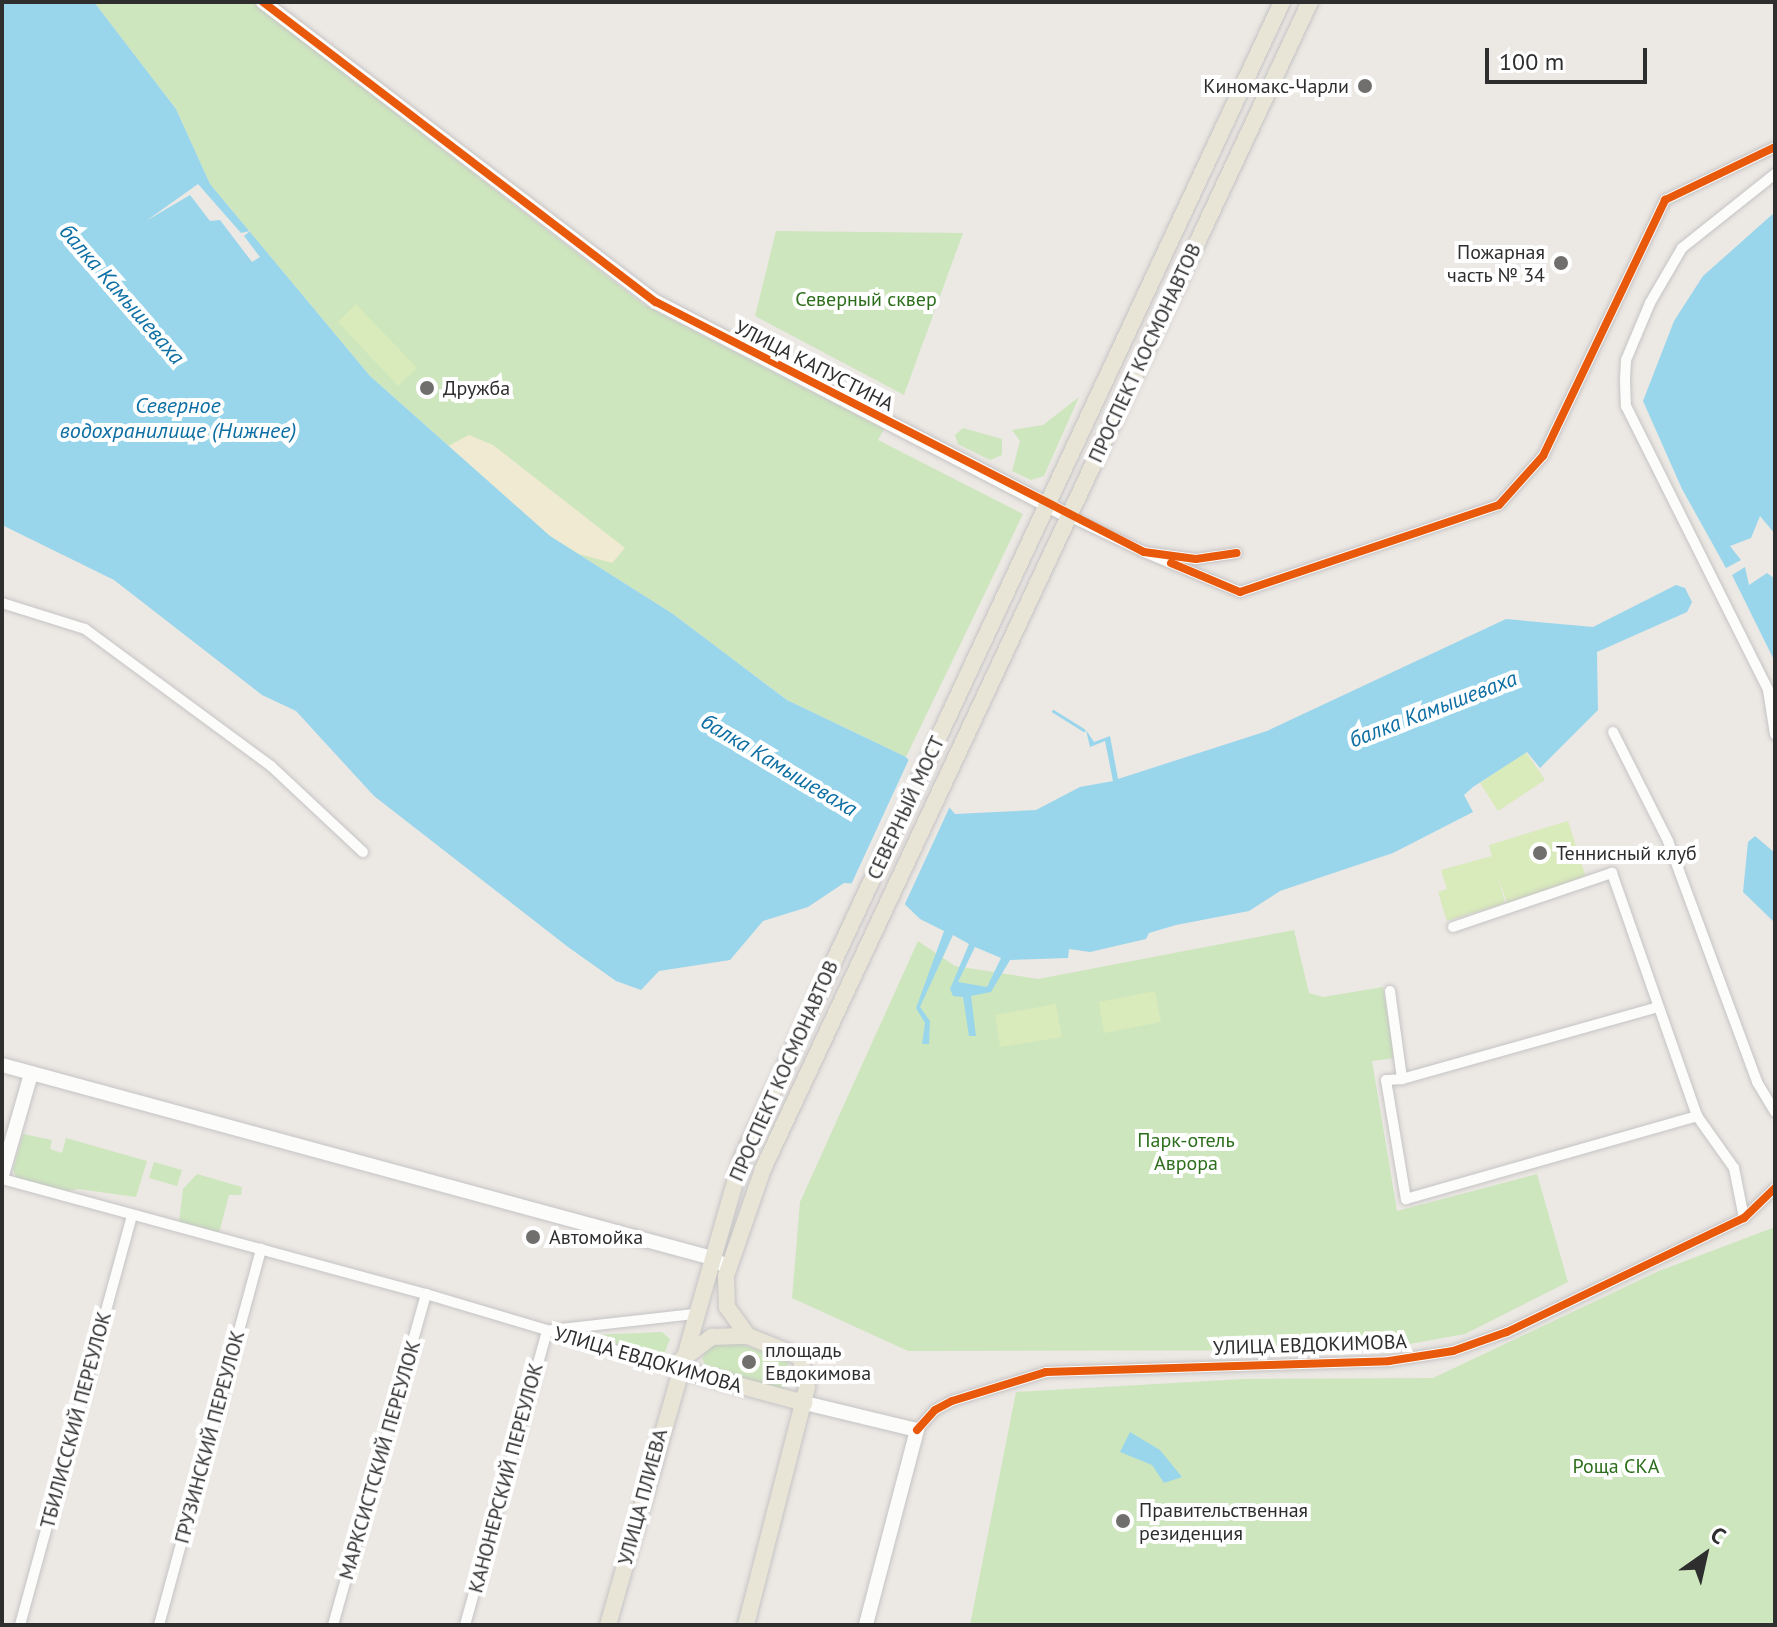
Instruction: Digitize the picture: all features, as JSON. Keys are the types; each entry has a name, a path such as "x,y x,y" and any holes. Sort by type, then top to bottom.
{"main road":[{"name":"ПРОСПЕКТ КОСМОНАВТОВ","path":"958,694 1282,2"},
{"name":"ПРОСПЕКТ КОСМОНАВТОВ","path":"980,705 1310,2"},
{"name":"СЕВЕРНЫЙ МОСТ","path":"853,921 958,694"},
{"name":"СЕВЕРНЫЙ МОСТ","path":"875,932 980,705"},
{"name":"ПРОСПЕКТ КОСМОНАВТОВ","path":"679,1365 742,1158 853,921"},
{"name":"ПРОСПЕКТ КОСМОНАВТОВ","path":"726,1276 763,1169 875,932"},
{"path":"726,1276 727,1307 748,1336"},
{"path":"679,1365 712,1337 748,1336 800,1357 807,1378 805,1403 746,1625"},
{"name":"УЛИЦА ЕВДОКИМОВА","path":"679,1365 805,1403"},
{"name":"УЛИЦА ПЛИЕВА","path":"608,1625 679,1365"}],"street":[{"name":"УЛИЦА КАПУСТИНА","path":"263,2 656,302 1144,552 1196,559 1237,553"},
{"path":"1144,552 1240,592 1499,505 1543,456 1665,200 1775,147"},
{"path":"1775,174 1682,248 1650,303 1626,360 1625,381 1626,406 1773,699 1775,734"},
{"path":"2,603 85,629 271,766 363,852"},
{"path":"1613,732 1668,841 1757,1082 1775,1112"},
{"path":"1453,927 1612,873 1655,1008 1697,1116 1734,1168 1744,1218"},
{"path":"1390,991 1402,1079"},
{"path":"1655,1008 1402,1079 1386,1080 1406,1199 1697,1116"},
{"path":"2,1065 712,1258 726,1276"},
{"path":"2,1177 31,1074"},
{"name":"УЛИЦА ЕВДОКИМОВА","path":"2,1177 426,1294 547,1331 679,1365"},
{"name":"УЛИЦА ЕВДОКИМОВА","path":"805,1403 917,1430 935,1410 952,1401 1046,1372 1389,1361 1453,1351 1507,1332 1744,1218 1775,1188"},
{"name":"ТБИЛИССКИЙ ПЕРЕУЛОК","path":"20,1625 132,1215"},
{"name":"ГРУЗИНСКИЙ ПЕРЕУЛОК","path":"159,1625 261,1249"},
{"name":"МАРКСИСТСКИЙ ПЕРЕУЛОК","path":"333,1625 426,1294"},
{"path":"547,1331 694,1314"},
{"name":"КАНОНЕРСКИЙ ПЕРЕУЛОК","path":"465,1625 547,1331"},
{"path":"866,1625 917,1430"}],"green space":[{"name":"Дружба","path":"94,2 252,2 644,305 884,429 878,440 1023,514 906,757 787,700 673,614 550,536 370,376 210,184 176,109"},
{"name":"Северный сквер","path":"776,231 963,233 904,395 755,316"},
{"path":"356,304 417,368 398,386 338,322"},
{"path":"1079,397 1044,476 1031,480 1012,471 1020,441 1012,430 1043,425"},
{"path":"963,428 1002,439 1002,455 990,460 958,444 955,435"},
{"path":"1526,752 1545,780 1498,811 1480,783"},
{"path":"1568,821 1586,878 1507,903 1498,876 1505,903 1447,921 1438,892 1447,889 1441,870 1492,856 1489,845"},
{"name":"Парк-отель Аврора","path":"1294,930 1309,993 1323,997 1383,987 1394,1058 1372,1061 1397,1211 1537,1174 1568,1282 1465,1334 1376,1350 908,1351 792,1298 800,1202 918,941 955,966 1038,979"},
{"path":"1155,991 1161,1022 1104,1033 1099,1002"},
{"path":"1056,1004 1062,1037 1000,1047 995,1015"},
{"path":"23,1134 52,1140 50,1149 62,1153 66,1138 147,1161 136,1197 78,1189 62,1192 17,1179 13,1170"},
{"path":"154,1162 182,1170 177,1186 149,1178"},
{"path":"197,1174 242,1187 241,1195 229,1195 219,1233 179,1222 183,1189"},
{"name":"Роща СКА","path":"1775,1227 1775,1625 970,1625 1016,1392 1243,1379 1433,1378 1659,1271"},
{"path":"662,1332 670,1339 663,1357 588,1340 590,1335"},
{"path":"728,1340 786,1359 792,1375 788,1386 778,1391 707,1369 702,1358 710,1344"}],"sand":[{"path":"469,435 493,445 625,548 612,563 579,554 550,536 448,446"}],"water":[{"name":"Северное водохранилище (Нижнее)","path":"2,2 94,2 176,109 210,184 370,376 550,536 673,614 787,700 906,757 955,814 1036,810 1080,787 1113,781 1105,741 1090,747 1086,730 1094,742 1110,736 1118,779 1267,731 1506,619 1593,627 1676,585 1685,588 1692,602 1687,612 1597,652 1598,710 1540,768 1527,752 1464,795 1473,812 1393,853 1280,891 1249,911 1176,925 1149,933 1146,939 1090,952 1069,949 1068,958 1010,960 991,992 971,996 976,1036 969,1036 963,997 953,996 950,989 969,944 953,935 920,1007 930,1021 929,1044 922,1044 925,1023 916,1008 944,931 920,919 885,885 844,883 808,907 763,921 730,960 659,971 641,990 616,981 374,796 296,711 262,695 114,580 2,525","holes":["975,947 1001,958 987,987 958,982"]},
{"path":"1775,212 1775,534 1760,516 1751,538 1730,546 1741,560 1726,568 1682,489 1643,401 1674,321 1703,276"},
{"path":"1745,567 1749,585 1767,573 1775,579 1775,662 1732,575"},
{"path":"1755,836 1775,853 1775,923 1743,892 1748,842"},
{"path":"1130,1432 1160,1450 1182,1477 1164,1483 1152,1465 1120,1452"}],"pier":[{"path":"198,184 241,233 250,231 244,236 260,257 252,262 220,220 210,221 190,195 146,221"},
{"path":"910,757 951,804 903,908 884,889 850,887"}],"waterway":[{"path":"1053,711 1084,730"}],"cycle path":[{"path":"263,2 656,302 1144,552 1196,559 1237,553"},
{"path":"1171,563 1240,592 1499,505 1543,456 1665,200 1775,147"},
{"path":"917,1430 935,1410 952,1401 1046,1372 1389,1361 1453,1351 1507,1332 1744,1218 1775,1188"}],"place":[{"name":"Киномакс-Чарли","path":"1365,86"},
{"name":"Пожарная часть № 34","path":"1561,263"},
{"name":"Дружба","path":"427,388"},
{"name":"Теннисный клуб","path":"1540,853"},
{"name":"Автомойка","path":"533,1237"},
{"name":"площадь Евдокимова","path":"749,1362"},
{"name":"Правительственная резиденция","path":"1123,1521"}],"water label":[{"name":"балка Камышеваха","path":"122,294"},
{"name":"балка Камышеваха","path":"1433,709"},
{"name":"балка Камышеваха","path":"779,765"}]}
